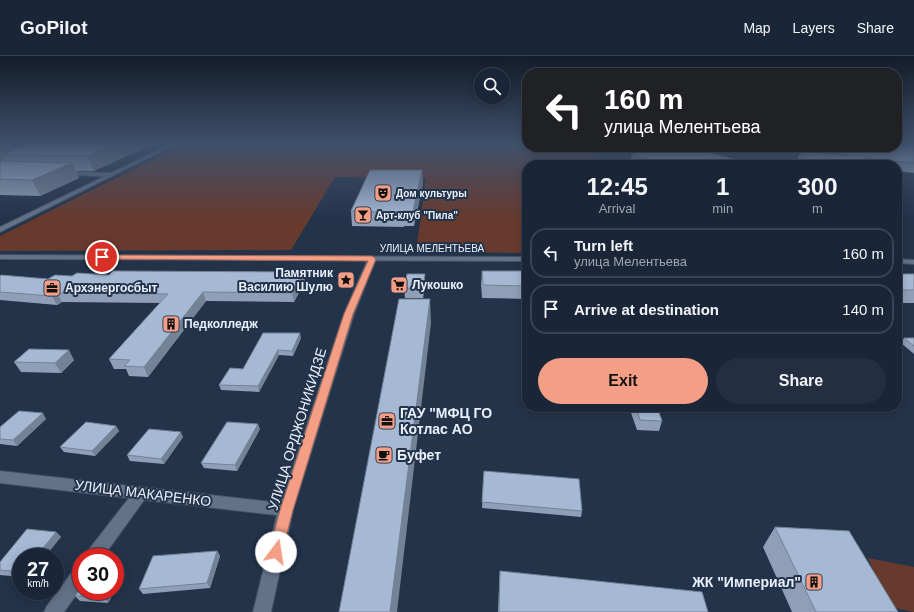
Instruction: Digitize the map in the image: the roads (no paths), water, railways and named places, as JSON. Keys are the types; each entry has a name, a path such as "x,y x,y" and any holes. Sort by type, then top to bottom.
{"street":[{"path":"0,230 123,169"},
{"path":"55,173 111,175"},
{"name":"УЛИЦА МЕЛЕНТЬЕВА","path":"0,257 522,259"},
{"name":"УЛИЦА ОРДЖОНИКИДЗЕ","path":"262,612 286,510 349,314 372,259"},
{"path":"902,261 914,262"},
{"name":"УЛИЦА МАКАРЕНКО","path":"0,477 286,510"},
{"path":"101,548 141,493"},
{"path":"53,612 72,586"}],"place":[{"name":"Дом культуры","path":"383,193"},
{"name":"Арт-клуб \"Пила\"","path":"363,215"},
{"name":"Памятник Василию Шулю","path":"346,280"},
{"name":"Лукошко","path":"399,285"},
{"name":"Архэнергосбыт","path":"52,288"},
{"name":"Педколледж","path":"171,324"},
{"name":"ГАУ \"МФЦ ГО Котлас АО","path":"387,421"},
{"name":"Буфет","path":"384,455"},
{"name":"ЖК \"Империал\"","path":"814,582"}]}
